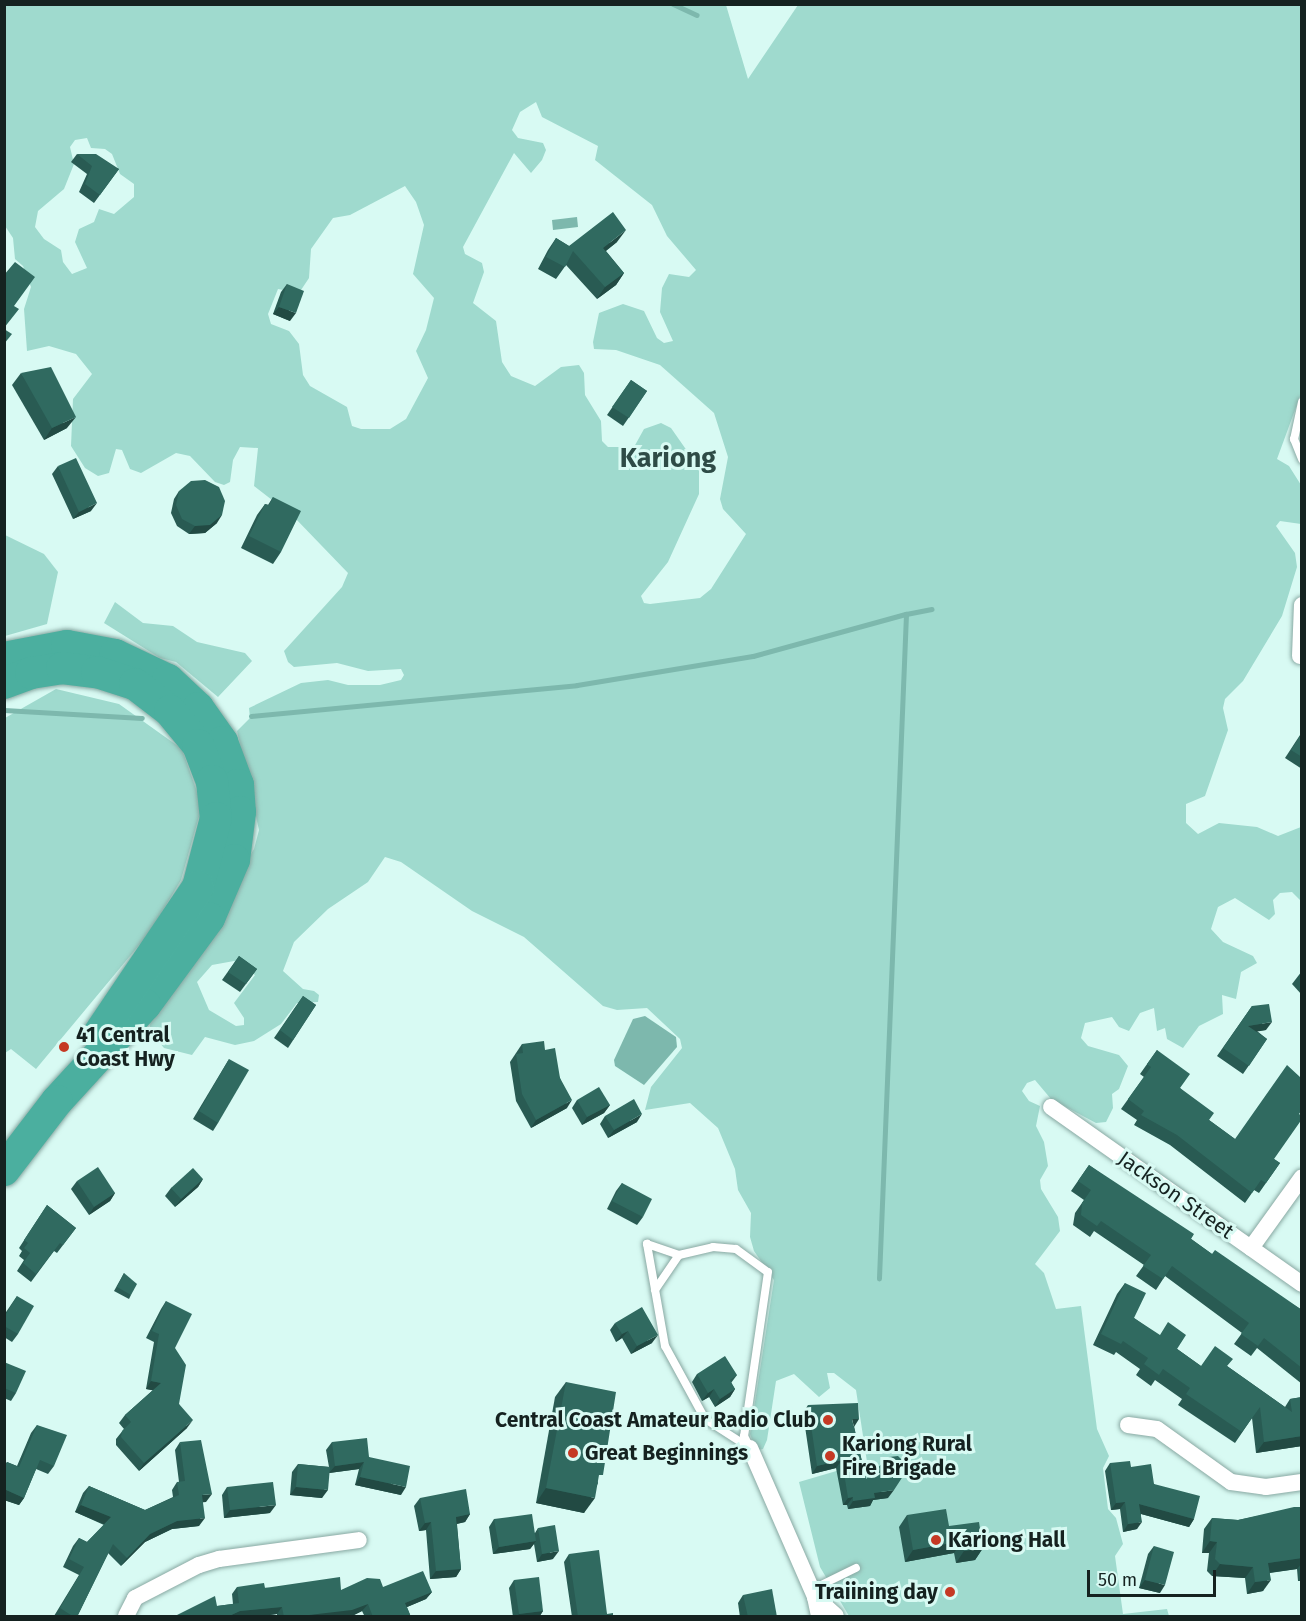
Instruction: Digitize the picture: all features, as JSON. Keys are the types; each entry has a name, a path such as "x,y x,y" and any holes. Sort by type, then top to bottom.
{"highway":[{"path":"4,658 67,646 115,655 146,666 184,694 212,724 238,785 238,843 228,877 209,918 145,1005 57,1101 6,1165"},
{"path":"4,683 31,673 62,668 97,672 135,684 170,711 198,745 212,781 216,818 198,887 57,1101"}],"street":[{"path":"1300,656 1302,605"},
{"name":"Jackson Street","path":"1051,1107 1302,1284"},
{"path":"1251,1248 1302,1177"},
{"path":"1128,1425 1157,1429 1231,1482 1266,1487 1302,1482"},
{"path":"750,1448 813,1594 819,1617"},
{"path":"126,1617 135,1598 199,1565 219,1559 359,1540"},
{"path":"813,1594 836,1617"}],"lane":[{"path":"1302,402 1294,439 1302,459"},
{"path":"647,1244 680,1255 713,1247 736,1249 768,1272 744,1436 750,1448 705,1419 665,1346 647,1244"},
{"path":"655,1290 680,1255"},
{"path":"813,1594 856,1568"}],"shaded area":[{"path":"4,5 726,5 748,79 798,5 1301,5 1302,391 1277,459 1289,466 1301,485 1301,524 1280,521 1276,526 1295,553 1297,567 1282,616 1243,681 1225,699 1223,708 1228,730 1205,796 1186,804 1186,823 1198,834 1219,823 1257,827 1278,836 1301,827 1301,901 1292,892 1280,893 1273,900 1275,914 1269,920 1235,898 1218,907 1211,929 1223,942 1253,956 1257,963 1241,972 1236,999 1222,995 1223,1014 1199,1026 1183,1048 1167,1039 1165,1028 1157,1031 1154,1008 1140,1013 1129,1031 1119,1027 1112,1017 1085,1023 1081,1038 1088,1046 1119,1055 1128,1066 1119,1089 1112,1094 1113,1108 1106,1122 1096,1123 1051,1099 1035,1080 1027,1083 1022,1091 1029,1101 1040,1106 1036,1126 1044,1142 1048,1166 1040,1180 1041,1189 1058,1217 1060,1231 1035,1264 1044,1273 1056,1309 1081,1306 1097,1429 1109,1456 1103,1468 1108,1509 1116,1518 1123,1544 1115,1556 1123,1614 1167,1609 1169,1616 849,1616 820,1567 799,1482 867,1462 856,1390 834,1373 827,1373 830,1388 819,1397 794,1374 776,1381 767,1440 763,1449 758,1450 754,1445 750,1434 774,1280 754,1251 750,1237 751,1213 738,1190 735,1169 718,1128 690,1103 645,1110 651,1087 682,1048 680,1039 647,1008 617,1010 603,1006 524,937 472,911 401,862 385,857 368,882 328,909 294,942 283,971 303,989 314,991 319,995 318,1002 297,1003 281,1024 254,1041 235,1045 205,1037 192,1055 164,1048 151,1032 149,1021 254,849 259,830 237,731 250,718 249,708 301,683 328,680 348,685 380,685 401,680 404,675 401,669 368,671 337,663 294,667 288,662 284,651 342,587 348,573 294,517 254,486 258,448 240,447 233,460 230,482 224,485 215,482 190,456 176,453 141,473 130,469 122,450 116,449 109,473 98,476 85,468 71,446 73,399 92,374 76,354 49,346 27,351 24,309 31,287 23,266 15,259 13,238 5,226","holes":["536,102 542,117 598,146 595,160 652,205 667,236 696,270 689,277 669,274 662,288 660,312 673,341 664,343 657,338 644,311 623,304 599,313 593,342 594,349 616,350 660,365 714,413 728,457 720,499 723,509 746,534 711,589 700,598 650,604 644,603 641,596 668,562 699,494 699,468 671,428 661,423 644,429 634,447 608,447 602,441 601,421 585,395 584,373 579,365 561,367 535,386 511,376 502,362 496,321 473,303 484,272 482,263 465,254 463,247 514,153 531,173 542,160 546,150 543,143 518,138 512,130 520,112","87,138 91,148 105,149 112,154 120,174 134,184 134,197 114,214 99,209 94,222 79,229 75,242 87,268 72,274 63,262 61,250 44,239 35,227 38,211 64,189 74,164 70,147 75,140","405,186 416,202 424,225 413,274 434,298 426,330 416,351 428,378 406,419 390,429 361,429 352,426 347,407 310,386 303,375 299,344 289,331 271,324 268,314 278,289 299,293 309,278 311,249 333,218 350,215","234,961 255,975 234,1003 244,1018 244,1025 236,1026 209,1010 197,982 212,965"]},
{"path":"577,217 578,227 553,230 552,220"},
{"path":"5,535 44,554 58,572 47,624 5,636"},
{"path":"115,602 143,623 173,626 197,642 245,653 252,661 218,697 176,662 160,658 104,623"},
{"path":"56,689 119,704 182,749 202,806 181,880 150,932 36,1069 11,1049 5,1053 5,718"},
{"path":"645,1016 676,1037 677,1047 644,1085 615,1066 614,1060 633,1019"}],"building":[{"path":"77,154 96,154 119,169 100,195 85,184 92,166"},
{"path":"613,212 626,230 603,248 624,273 605,287 573,251 565,267 546,257 556,238 569,246"},
{"path":"15,262 35,277 14,306 19,309 4,328 4,275"},
{"path":"287,284 304,291 296,313 279,307"},
{"path":"4,329 12,334 4,344"},
{"path":"51,367 76,417 52,428 21,373"},
{"path":"631,380 647,391 629,418 612,407"},
{"path":"76,458 97,503 79,512 58,466"},
{"path":"205,480 219,487 225,501 222,515 210,525 195,526 182,519 176,505 179,491 191,481"},
{"path":"273,497 301,511 281,552 249,536 265,504 269,505"},
{"path":"1302,733 1302,757 1291,750"},
{"path":"239,956 257,969 246,984 228,972"},
{"path":"303,996 316,1005 293,1040 280,1030"},
{"path":"1269,1004 1272,1022 1248,1026 1267,1039 1249,1066 1223,1048 1252,1006"},
{"path":"544,1041 545,1050 555,1048 560,1078 572,1100 536,1120 522,1094 516,1054 523,1053 522,1044"},
{"path":"1157,1050 1190,1074 1180,1088 1214,1113 1209,1120 1235,1139 1287,1065 1300,1077 1302,1075 1302,1110 1299,1114 1302,1119 1274,1159 1280,1163 1266,1183 1261,1180 1252,1193 1177,1135 1141,1115 1144,1111 1128,1099 1151,1067 1147,1064"},
{"path":"229,1059 249,1070 218,1123 199,1111"},
{"path":"599,1087 610,1105 587,1117 577,1100"},
{"path":"634,1099 642,1114 614,1130 605,1116"},
{"path":"1089,1165 1194,1234 1191,1239 1212,1254 1215,1250 1302,1310 1302,1368 1264,1338 1258,1346 1241,1334 1249,1323 1172,1266 1163,1279 1143,1266 1151,1255 1101,1221 1097,1226 1081,1215 1082,1203 1091,1190 1078,1181"},
{"path":"98,1167 115,1193 94,1207 77,1181"},
{"path":"193,1168 203,1179 181,1199 171,1188"},
{"path":"622,1183 652,1199 643,1217 612,1201"},
{"path":"47,1205 76,1228 63,1245 60,1243 36,1274 23,1263 30,1253 24,1248 28,1243 24,1240"},
{"path":"124,1273 137,1284 131,1295 117,1287"},
{"path":"1125,1283 1146,1293 1134,1318 1160,1335 1168,1322 1186,1335 1177,1349 1201,1366 1215,1346 1233,1359 1227,1366 1292,1412 1290,1399 1302,1397 1302,1436 1264,1442 1260,1407 1242,1432 1186,1394 1190,1388 1163,1369 1159,1375 1144,1364 1148,1358 1123,1341 1121,1344 1101,1334"},
{"path":"17,1296 34,1306 18,1334 4,1326 4,1317"},
{"path":"166,1301 192,1314 175,1348 186,1365 179,1404 193,1420 144,1463 121,1437 122,1431 131,1422 125,1415 161,1383 151,1381 159,1334 152,1331"},
{"path":"642,1307 658,1335 637,1346 628,1331 622,1334 615,1323"},
{"path":"725,1356 737,1375 730,1380 735,1389 720,1399 714,1389 708,1393 697,1374"},
{"path":"4,1362 26,1371 16,1393 4,1388"},
{"name":"Great Beginnings","path":"566,1382 616,1392 603,1475 599,1475 595,1498 546,1488"},
{"path":"858,1403 859,1419 852,1419 866,1479 889,1457 898,1456 909,1467 894,1490 874,1493 875,1498 853,1501 853,1497 848,1498 842,1460 817,1466 808,1405"},
{"path":"37,1425 67,1435 54,1466 40,1460 24,1498 4,1489 4,1469 7,1462 19,1467"},
{"path":"367,1438 369,1457 410,1466 406,1487 360,1477 364,1462 335,1466 332,1442"},
{"path":"201,1440 212,1494 202,1495 205,1518 177,1521 150,1534 127,1558 113,1544 77,1617 60,1608 84,1567 69,1559 79,1538 87,1542 111,1517 81,1505 89,1486 145,1510 179,1495 177,1482 185,1481 180,1442"},
{"path":"1130,1461 1131,1467 1151,1464 1154,1484 1200,1496 1194,1519 1139,1504 1142,1522 1128,1524 1125,1502 1116,1503 1110,1463"},
{"path":"298,1464 330,1467 328,1490 296,1487"},
{"path":"273,1482 276,1505 230,1510 227,1487"},
{"path":"466,1489 470,1514 456,1517 461,1569 436,1571 431,1522 425,1523 420,1498"},
{"path":"1302,1507 1302,1558 1268,1563 1271,1580 1255,1582 1253,1567 1220,1564 1215,1559 1217,1542 1210,1541 1212,1518 1238,1520"},
{"path":"946,1509 949,1526 979,1522 983,1548 964,1551 962,1541 913,1550 907,1515"},
{"path":"532,1514 536,1541 499,1547 494,1519"},
{"path":"555,1525 559,1551 542,1554 538,1528"},
{"path":"1154,1546 1174,1552 1165,1585 1145,1580"},
{"path":"599,1550 607,1614 613,1613 613,1617 578,1617 569,1554"},
{"path":"423,1571 432,1592 405,1603 411,1617 385,1617 385,1615 373,1617 368,1604 352,1610 309,1615 309,1617 284,1617 282,1607 240,1611 227,1617 173,1617 215,1596 217,1606 239,1603 237,1587 264,1583 265,1588 340,1577 341,1590 367,1578 380,1579 383,1587"},
{"path":"539,1577 543,1611 519,1614 514,1580"},
{"path":"772,1589 777,1617 748,1617 743,1595"}],"waterway":[{"path":"673,4 697,15"},
{"path":"906,614 932,609"},
{"path":"251,716 577,685 753,656 906,614 879,1278"},
{"path":"4,710 142,718"}],"place":[{"name":"41 Central Coast Hwy","path":"64,1047"},
{"name":"Central Coast Amateur Radio Club","path":"828,1420"},
{"name":"Great Beginnings","path":"573,1453"},
{"name":"Kariong Rural Fire Brigade","path":"830,1456"},
{"name":"Kariong Hall","path":"936,1540"},
{"name":"Traiining day","path":"950,1592"}],"district":[{"name":"Kariong","path":"668,459"}]}
